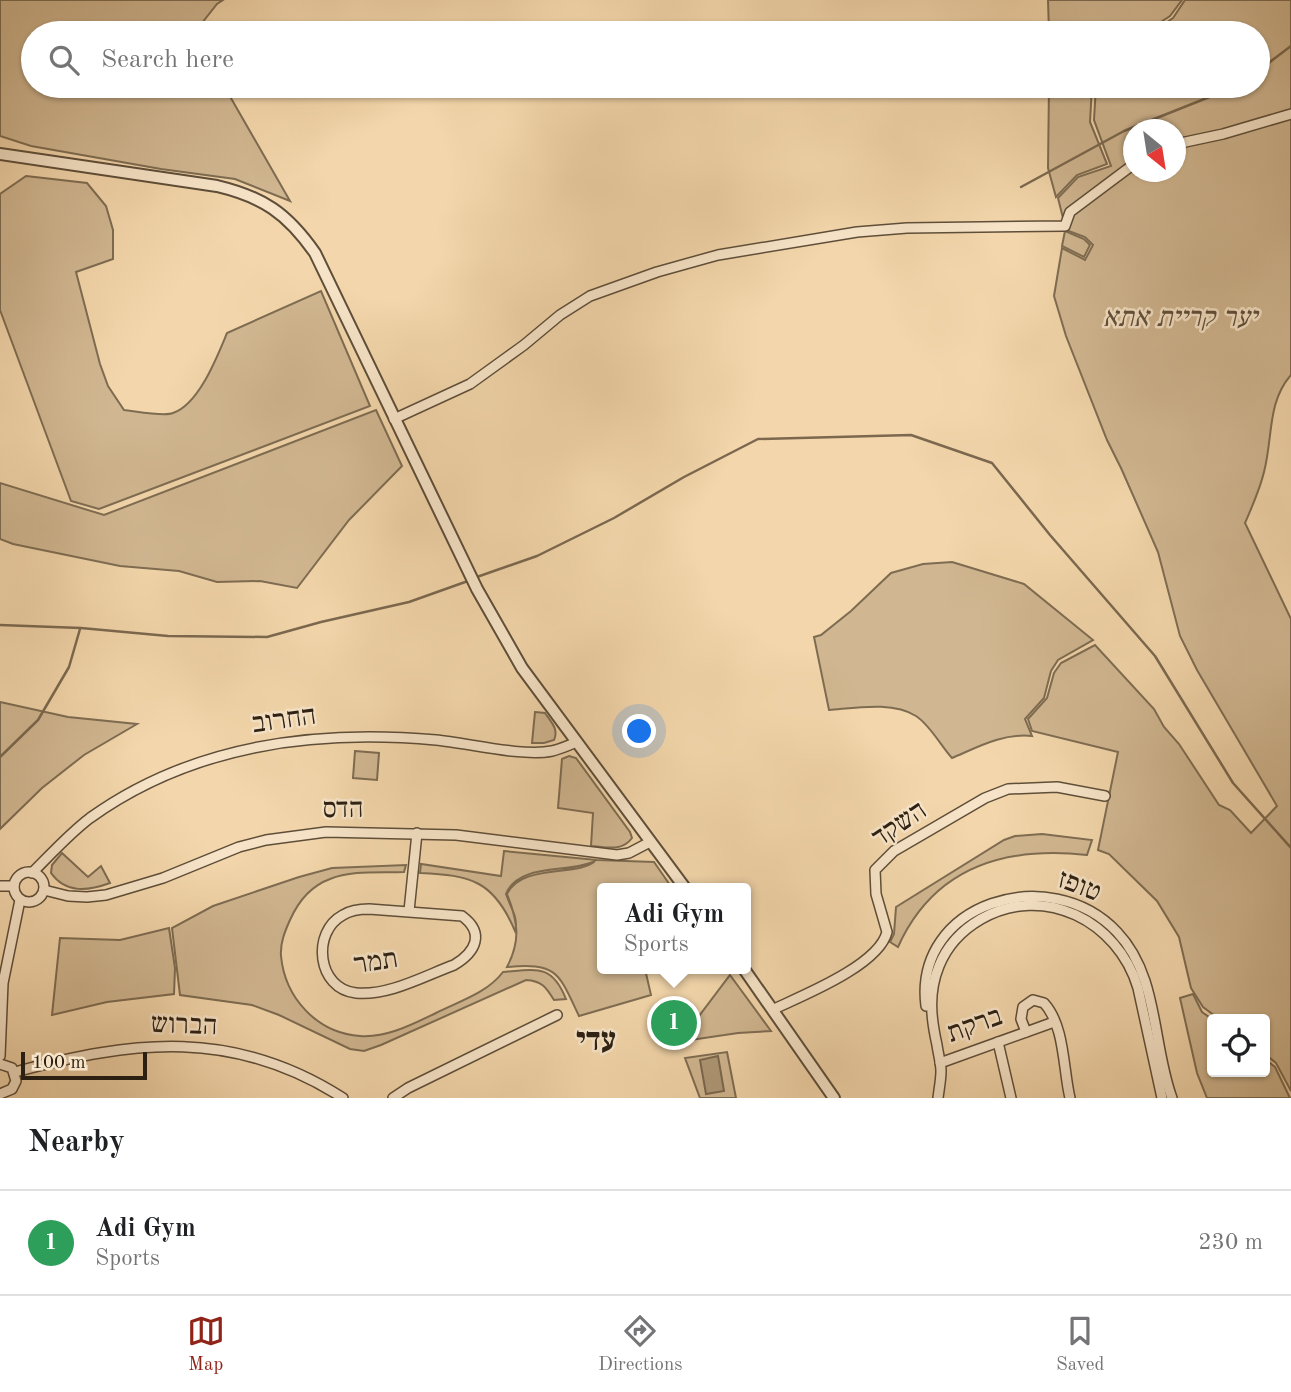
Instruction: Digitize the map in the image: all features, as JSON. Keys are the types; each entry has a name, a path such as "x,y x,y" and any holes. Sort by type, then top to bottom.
{"street":[{"path":"1186,142 1291,114"},
{"path":"0,154 217,186 247,193 267,203 301,233 315,253 477,589 522,668 681,883"},
{"path":"394,419 470,384 524,345 560,314 590,296 657,272 730,252 858,232 907,228 1065,226 1070,212 1123,172"},
{"name":"החרוב","path":"32,873 69,835 116,801 163,775 227,753 279,743 337,737 435,740 539,752 577,742"},
{"name":"השקד","path":"774,1009 840,975 879,948 887,932 876,894 875,870 894,850 985,798 1008,789 1057,787 1105,796"},
{"name":"הדס","path":"44,890 68,896 106,895 163,878 239,847 296,834 326,832 456,835 617,855 629,853 650,842"},
{"name":"תמר","path":"409,911 417,833"},
{"path":"32,873 40,877 44,890 35,901 20,900 15,894 14,886 23,874 32,873"},
{"path":"0,886 14,886"},
{"name":"טופז","path":"937,1098 941,1070 925,995 927,971 939,947 957,924 982,908 1009,898 1037,895 1068,902 1095,914 1127,944 1143,971 1164,1075 1172,1098"},
{"path":"0,1056 1,986 20,900"},
{"name":"טופז","path":"931,1021 930,1005 936,974 946,952 963,931 987,916 1011,906 1037,904 1065,910 1101,929 1128,962 1138,988 1162,1098"},
{"name":"תמר","path":"356,910 409,911 462,916 470,922 476,937 471,952 454,965 383,991 357,993 338,986 324,967 321,952 328,929 335,920 356,910"},
{"path":"748,974 834,1098"},
{"path":"1026,1032 1021,1013 1023,1007 1033,1000 1044,1003 1054,1022 1070,1098"},
{"path":"393,1098 557,1014"},
{"name":"ברקת","path":"940,1063 1054,1022"},
{"path":"998,1042 1011,1098"},
{"name":"הברוש","path":"15,1072 107,1050 141,1046 195,1046 221,1049 273,1062 325,1086 343,1098"},
{"path":"0,1064 15,1072 16,1081 12,1089 0,1096"}],"green space":[{"path":"0,0 223,0 204,21 21,21 21,98 231,98 290,201 235,179 31,146 0,136"},
{"path":"1048,0 1182,0 1170,16 1162,21 1049,21"},
{"name":"יער קריית אתא","path":"1185,0 1291,0 1291,375 1283,386 1274,409 1264,472 1245,523 1291,619 1291,1091 1276,1063 1270,1058 1270,1014 1212,1014 1203,1007 1191,988 1179,937 1157,901 1109,854 1098,850 1118,752 1032,731 1028,719 1047,698 1054,673 1061,663 1095,645 1154,709 1219,805 1230,810 1251,833 1277,806 1180,636 1158,552 1107,440 1066,336 1054,296 1062,248 1085,260 1093,245 1085,237 1066,230 1058,198 1078,177 1111,166 1094,120 1095,98 1270,98 1270,21 1169,21"},
{"path":"1049,98 1091,98 1090,122 1107,164 1077,175 1056,197 1048,168"},
{"path":"26,176 87,183 106,206 113,230 113,259 76,272 100,364 108,386 124,410 163,414 182,408 206,379 227,333 321,291 370,406 99,509 71,501 0,310 0,194"},
{"path":"1065,231 1084,239 1090,245 1084,257 1062,246"},
{"path":"376,410 402,466 349,520 297,588 260,581 217,582 179,571 120,566 0,539 0,483 104,515"},
{"path":"952,562 1024,584 1093,640 1058,660 1051,671 1044,698 1025,719 1032,736 1001,739 952,758 926,725 907,711 885,707 829,710 814,637 821,635 851,611 891,573 923,564"},
{"path":"0,702 68,717 137,724 84,755 42,788 0,829"},
{"path":"535,712 545,713 552,723 556,732 554,740 532,743"},
{"path":"355,751 379,753 377,780 353,778"},
{"path":"569,756 576,758 630,832 632,838 628,842 613,848 591,846 593,813 558,808 562,759"},
{"path":"1042,834 1092,840 1087,855 1028,854 975,868 952,880 931,898 913,920 898,947 890,942 894,934 896,907 1004,840 1015,836"},
{"path":"504,851 597,860 654,862 669,883 597,883 597,974 646,974 651,995 579,1016 555,974 537,967 507,967 516,939 516,926 515,931 507,914 489,891 467,879 420,873 421,864 501,876","holes":["595,861 576,869 537,874 514,884 507,894 513,910 506,894 513,884 522,877"]},
{"path":"62,853 88,877 101,866 110,883 86,889 63,885 51,873 52,865"},
{"path":"406,865 404,872 357,873 330,879 311,890 301,901 285,933 281,956 289,986 306,1011 330,1028 344,1033 360,1036 380,1035 409,1026 472,996 489,986 503,972 534,970 549,974 566,999 554,1000 543,986 526,980 364,1051 350,1049 252,1005 180,995 172,928 213,906 332,868"},
{"path":"169,928 175,968 174,994 107,1002 52,1015 60,938 120,940"},
{"path":"730,975 771,1031 684,1041 696,1020"},
{"path":"1193,994 1202,1012 1207,1016 1207,1077 1270,1077 1270,1063 1275,1067 1290,1098 1207,1098 1197,1073 1180,998"},
{"path":"727,1052 736,1098 700,1098 685,1058"}],"shaded area":[{"path":"718,1056 724,1091 706,1094 700,1060"}],"waterway":[{"path":"1270,62 1291,46"},
{"path":"1021,187 1124,131 1207,98"},
{"path":"474,578 537,556 614,518 684,477 758,439 911,435 992,463 1050,535 1155,656 1233,783 1291,848"},
{"path":"0,625 81,628 168,636 267,637 409,602 468,581"},
{"path":"0,757 38,720 69,667 80,629"}],"place":[{"name":"Adi Gym","path":"674,1023"}],"district":[{"name":"עדי","path":"596,1042"}]}
